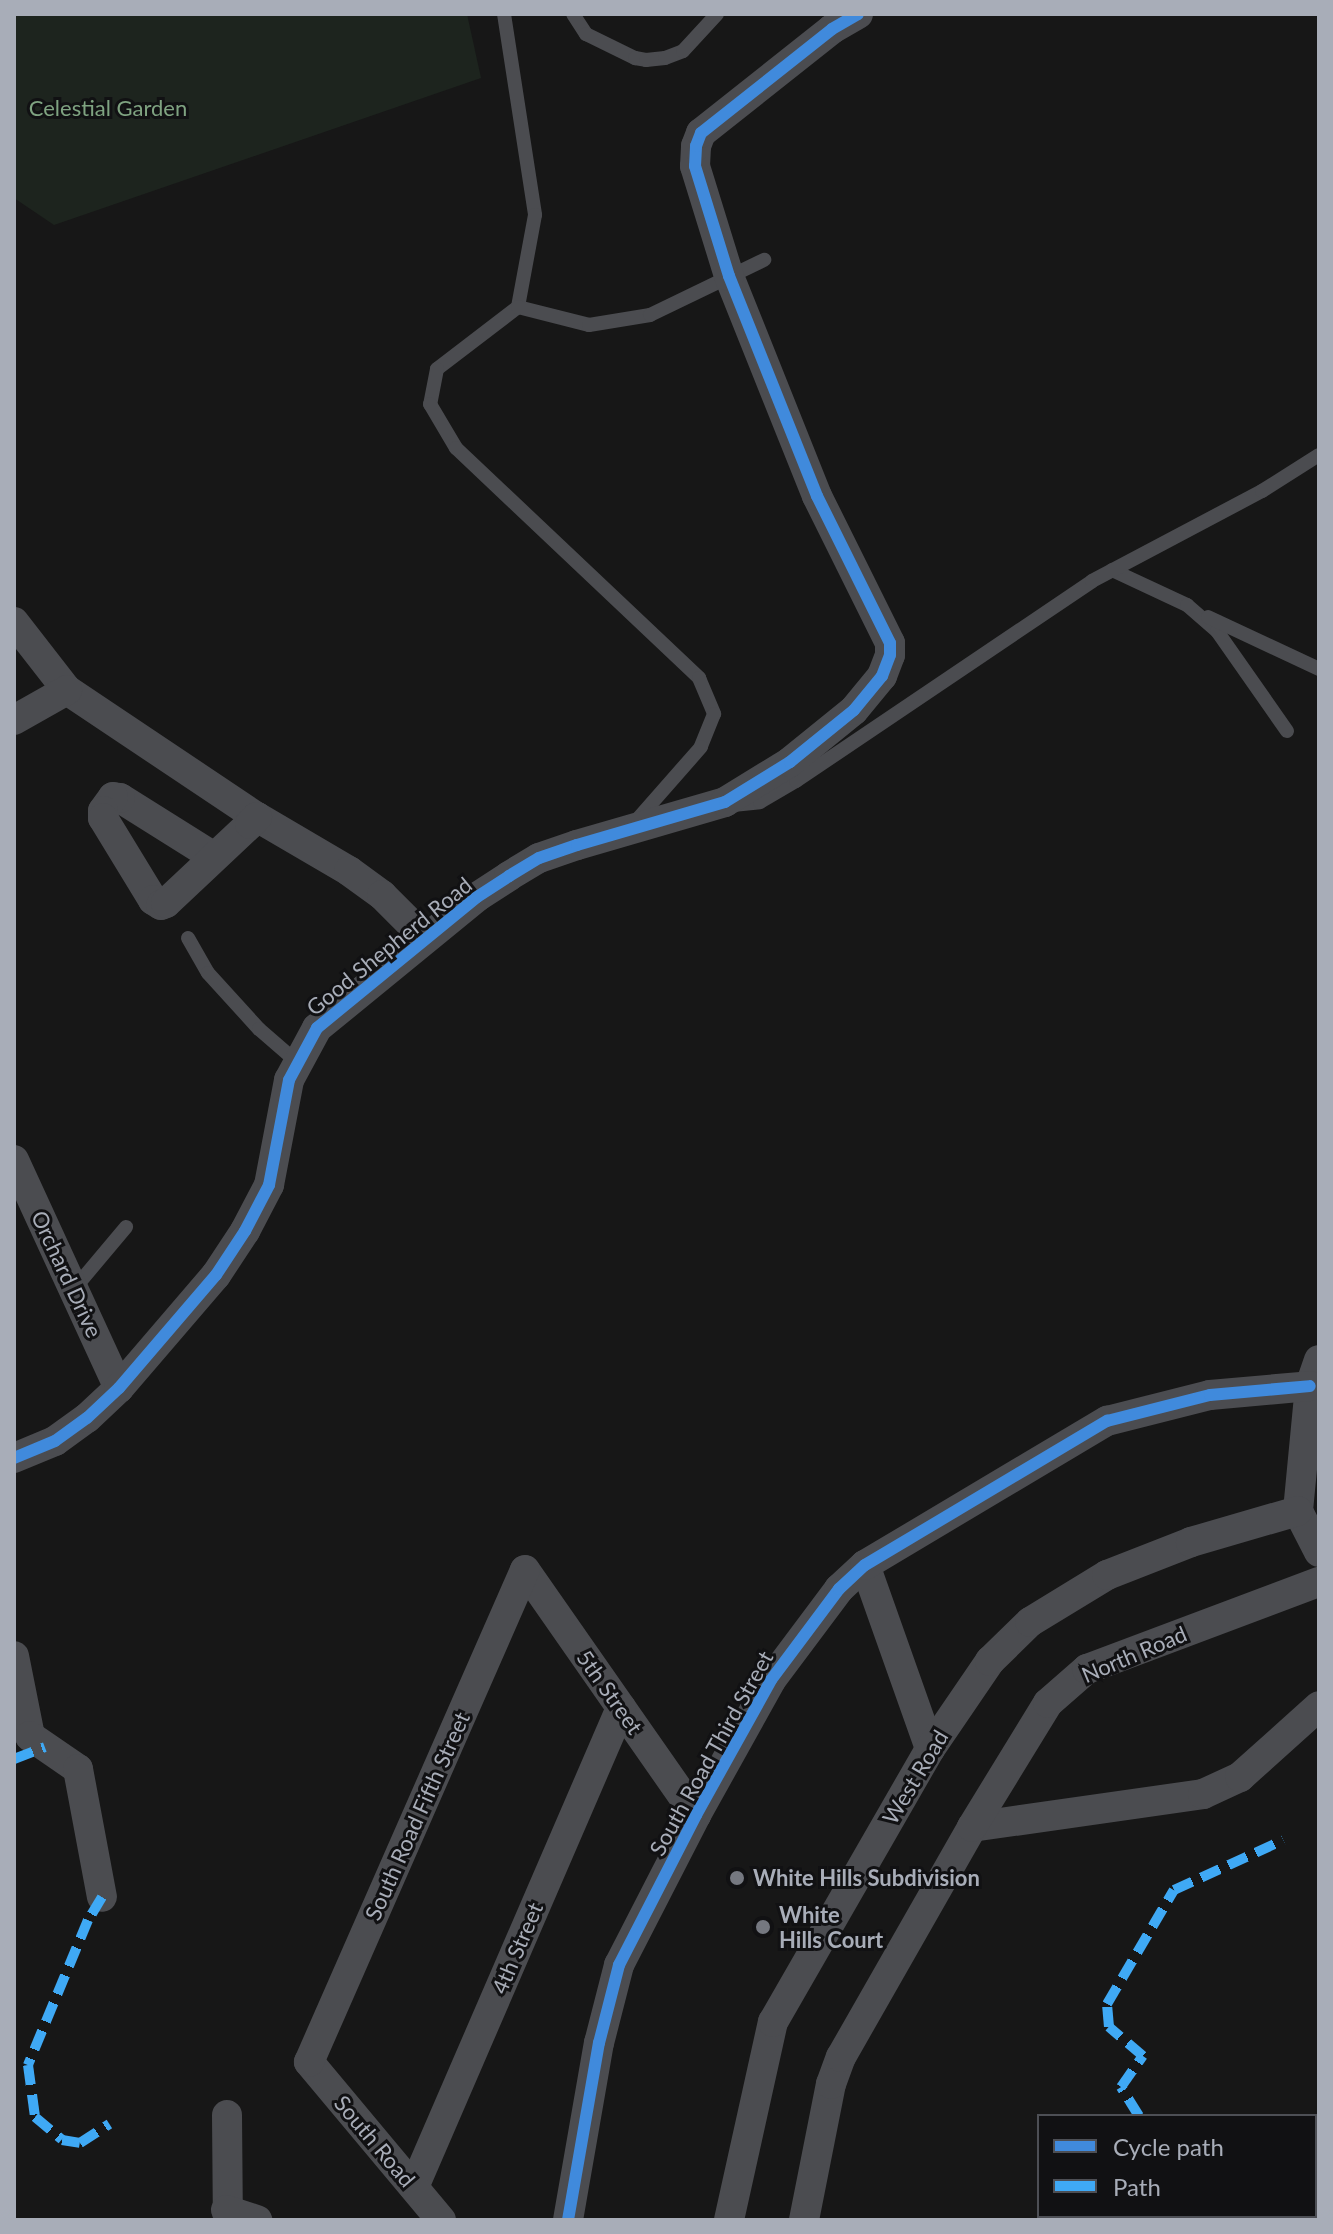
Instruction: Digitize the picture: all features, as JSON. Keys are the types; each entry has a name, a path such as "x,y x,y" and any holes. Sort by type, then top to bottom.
{"street":[{"path":"729,276 695,166 696,146 701,133 838,19"},
{"name":"Good Shepherd Road","path":"14,1458 55,1441 119,1388 216,1275 245,1231 269,1185 289,1080 317,1028 477,897 539,858 725,802 790,762 854,710 882,676 890,655 890,643 817,496 729,276"},
{"path":"14,622 67,690 257,817 382,895 425,938"},
{"path":"14,720 67,690"},
{"path":"214,857 257,817"},
{"name":"Orchard Drive","path":"14,1160 119,1388"},
{"path":"1314,1373 1298,1511 1319,1552"},
{"name":"South Road Third Street","path":"568,2220 599,2043 619,1965 696,1815 771,1680 805,1630 865,1565 1107,1421 1314,1373"},
{"name":"West Road","path":"729,2220 773,2022 930,1749 990,1661 1030,1622 1107,1575 1191,1542 1298,1511"},
{"path":"865,1565 930,1749"},
{"name":"5th Street","path":"525,1570 696,1815"},
{"name":"South Road Fifth Street","path":"309,2062 525,1570"},
{"name":"North Road","path":"804,2220 831,2084 841,2057 972,1827 1048,1703 1087,1669 1319,1582"},
{"path":"14,1656 30,1736 78,1769 102,1897"},
{"path":"972,1827 1203,1794 1240,1777 1319,1706"},
{"name":"4th Street","path":"414,2187 621,1708"},
{"name":"South Road","path":"309,2062 441,2220"},
{"path":"227,2115 227,2215 257,2220"}],"lane":[{"path":"504,14 535,215 518,307 437,369 430,404 456,448 699,678 714,714 701,747 686,768 628,830"},
{"path":"573,14 586,34 635,58 646,60 683,51 717,14"},
{"path":"518,307 589,325 650,315 764,260"},
{"path":"725,802 738,806 760,802 796,781 1112,570 1262,491 1319,455"},
{"path":"1112,570 1245,635 1317,666"},
{"path":"1187,605 1217,631 1287,731"},
{"path":"188,938 208,973 259,1029 297,1062"},
{"path":"74,1289 126,1227"}],"green space":[{"name":"Celestial Garden","path":"14,14 467,14 481,78 54,225 14,198"}],"marked path":[{"path":"14,1759 45,1747"},
{"path":"1138,2114 1121,2087 1143,2056 1109,2027 1107,2004 1174,1890 1283,1840"},
{"path":"102,1897 88,1920 28,2065 35,2117 62,2140 80,2143 109,2124"}],"cycle path":[{"path":"14,1458 55,1441 87,1418 119,1388 216,1275 245,1231 269,1185 289,1080 317,1028 477,897 509,876 539,858 725,802 790,762 854,710 882,676 890,655 890,643 817,496 729,276 695,166 696,146 701,133 832,29 858,14"},
{"path":"568,2220 599,2043 619,1965 696,1815 771,1680 839,1589 865,1565 1107,1421 1210,1395 1310,1386"}],"place":[{"name":"White Hills Subdivision","path":"737,1878"},
{"name":"White Hills Court","path":"763,1927"}]}
